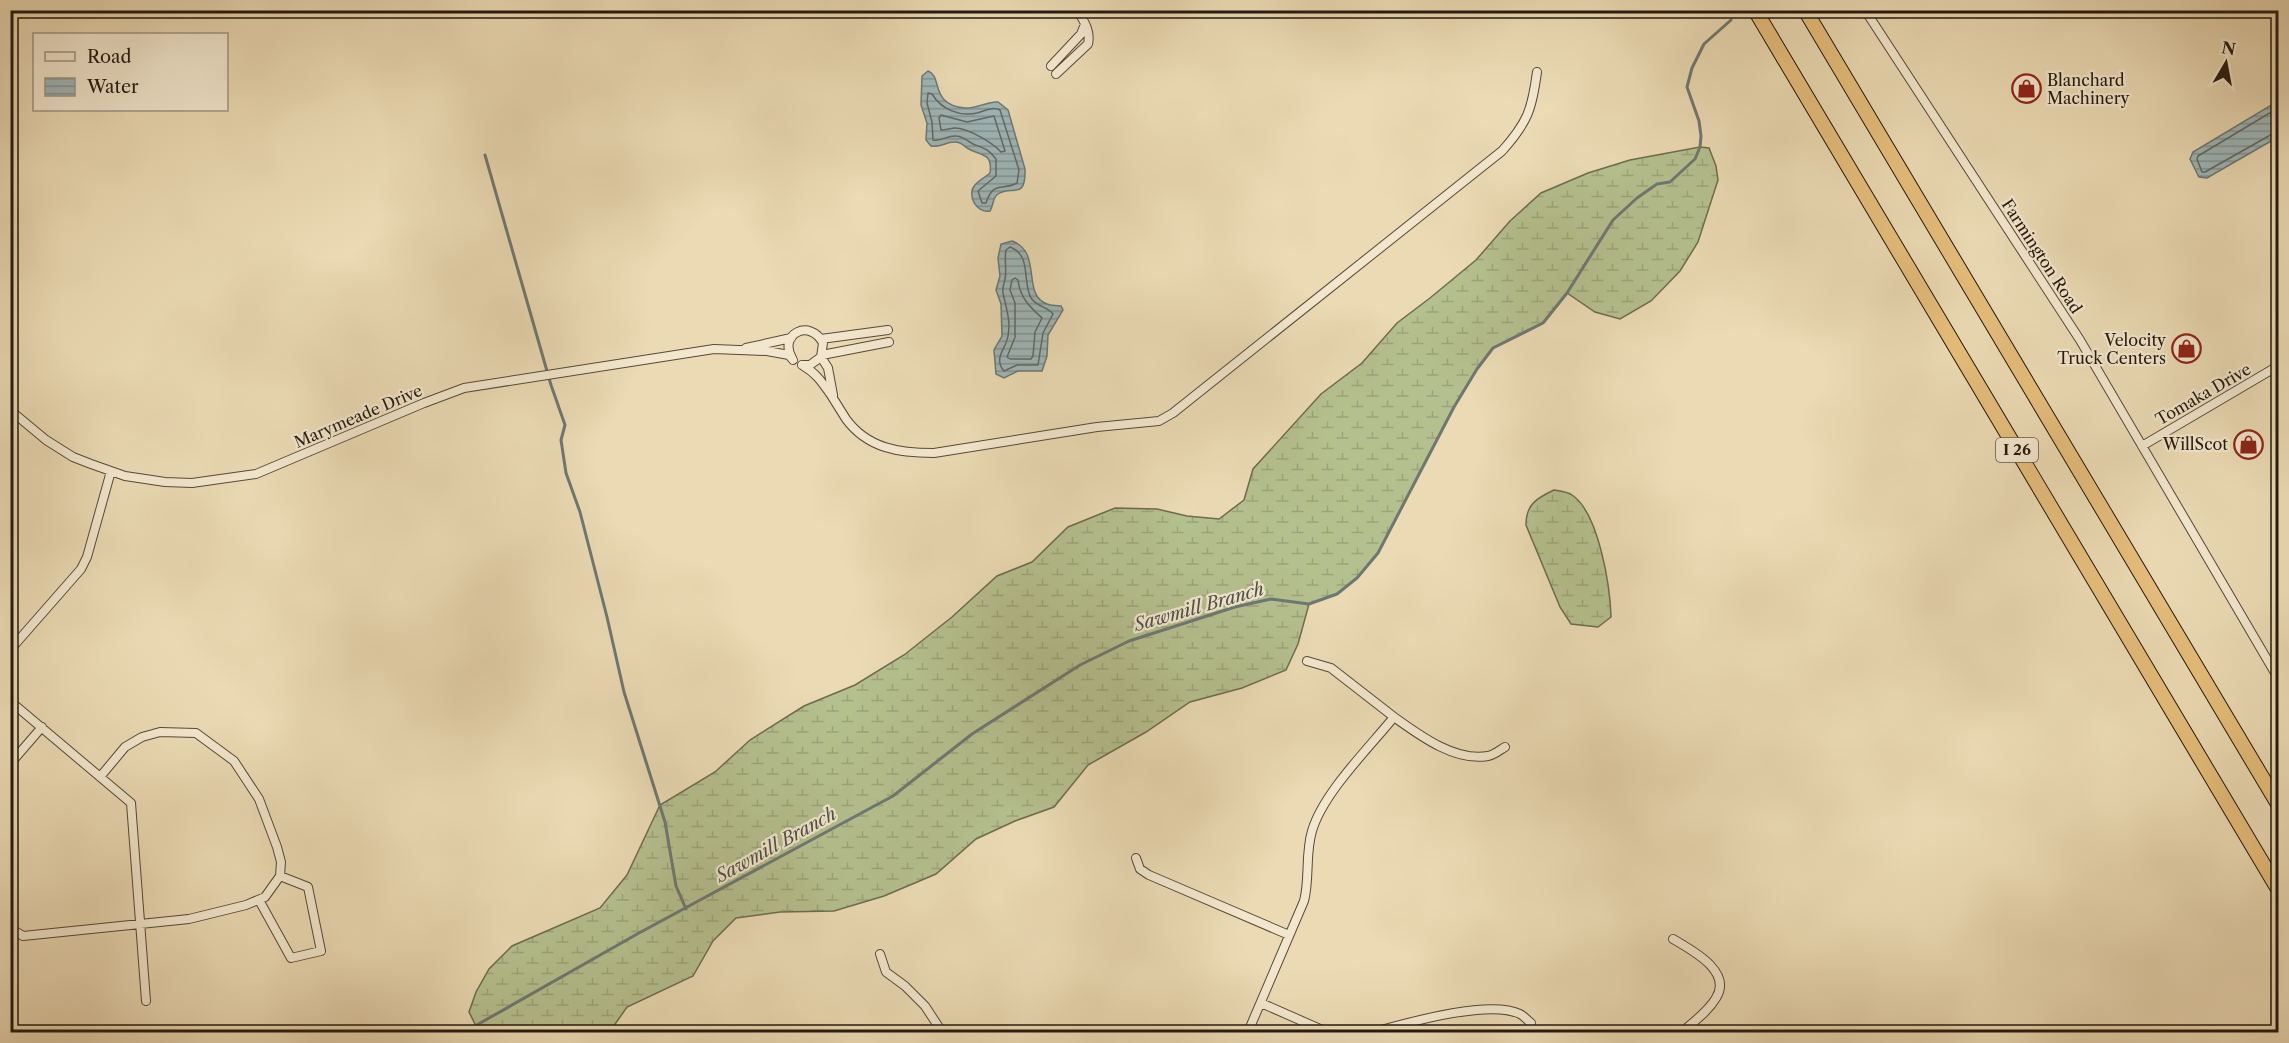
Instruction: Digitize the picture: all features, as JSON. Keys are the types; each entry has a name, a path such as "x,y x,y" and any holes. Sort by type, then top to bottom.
{"highway":[{"name":"I 26","path":"1755,10 2278,889"},
{"name":"I 26","path":"1805,10 2278,804"}],"street":[{"path":"1056,74 1088,44 1086,23 1077,10"},
{"name":"Farmington Road","path":"1865,10 2080,340 2278,678"},
{"path":"1051,66 1081,34 1086,23"},
{"path":"802,365 816,362 822,356 824,347 821,339 812,331 797,332 791,338 788,350 793,360 817,374 847,420 874,444 911,453 934,453 1097,427 1159,420 1173,414 1502,151 1518,133 1527,117 1533,101 1537,72"},
{"path":"821,339 888,330"},
{"name":"Marymeade Drive","path":"735,350 791,338"},
{"path":"822,356 889,342"},
{"name":"Marymeade Drive","path":"10,410 46,440 73,457 124,476 192,483 256,474 464,388 714,349 767,351 789,355 793,360"},
{"path":"822,356 828,368 830,389 836,403"},
{"name":"Tomaka Drive","path":"2142,446 2278,366"},
{"path":"10,650 81,569 87,557 111,471"},
{"path":"1307,661 1331,668 1394,717 1431,742 1456,752 1489,756 1505,747"},
{"path":"10,701 131,803 146,1001"},
{"path":"1248,1032 1306,890 1308,847 1317,819 1326,803 1394,717"},
{"path":"10,765 42,727"},
{"path":"10,928 23,936 189,919 259,900 265,897 280,876 279,854 259,799 234,761 196,733 160,732 142,737 125,747 100,777"},
{"path":"1136,858 1140,869 1149,874 1289,935"},
{"path":"259,900 291,958 321,951 308,887 280,876"},
{"path":"1673,939 1704,958 1712,966 1719,987 1718,997 1682,1032"},
{"path":"880,954 886,972 905,986 925,1006 942,1032"},
{"path":"1260,1004 1327,1032"},
{"path":"1374,1032 1411,1022 1481,1010 1512,1011 1531,1023"}],"green space":[{"path":"1700,147 1709,148 1716,166 1718,180 1698,242 1680,271 1651,301 1620,319 1595,312 1567,293 1543,323 1493,348 1454,407 1378,553 1357,578 1337,594 1309,604 1298,644 1286,670 1242,688 1190,702 1146,732 1088,765 1054,807 1015,821 976,839 936,874 884,896 834,911 780,912 736,918 713,941 693,976 627,1007 612,1032 479,1032 469,1012 476,992 489,969 512,946 600,908 627,875 660,805 715,772 750,740 804,706 855,685 904,655 952,617 997,576 1032,562 1068,527 1115,508 1157,509 1187,516 1219,519 1244,500 1253,469 1321,394 1362,363 1397,323 1476,260 1510,221 1541,193 1588,173 1630,160"},
{"path":"1554,490 1570,494 1581,504 1596,533 1605,570 1611,617 1598,627 1571,624 1560,607 1526,525 1530,507 1542,496"}],"water":[{"path":"928,71 935,78 941,96 954,106 969,108 998,102 1008,110 1025,169 1025,179 1020,189 1003,191 996,196 990,211 977,207 972,194 975,185 990,173 990,161 958,142 931,146 926,140 927,123 921,105 922,76"},
{"path":"2278,101 2278,137 2207,178 2199,177 2190,159 2193,152"},
{"path":"1012,241 1021,246 1027,254 1035,292 1039,299 1049,305 1061,306 1063,310 1048,335 1047,356 1042,371 1018,371 1004,378 996,374 994,350 1002,336 1001,304 996,290 1000,276 998,258 1001,244"}],"waterway":[{"name":"Sawmill Branch","path":"475,1026 639,933 893,796 972,734 1080,665 1129,641 1235,607 1271,599 1309,604 1337,594 1357,578 1378,553 1454,407 1493,348 1543,323 1567,293 1613,220 1637,198 1657,184 1670,182 1695,159 1700,147 1701,136 1699,121 1687,87 1692,68 1704,44 1731,20"},
{"path":"485,155 551,385 565,425 561,440 566,473 580,512 624,692 665,822 676,886 686,909"}],"place":[{"name":"Blanchard Machinery","path":"2026,89"},
{"name":"Velocity Truck Centers","path":"2187,349"},
{"name":"WillScot","path":"2249,444"}]}
